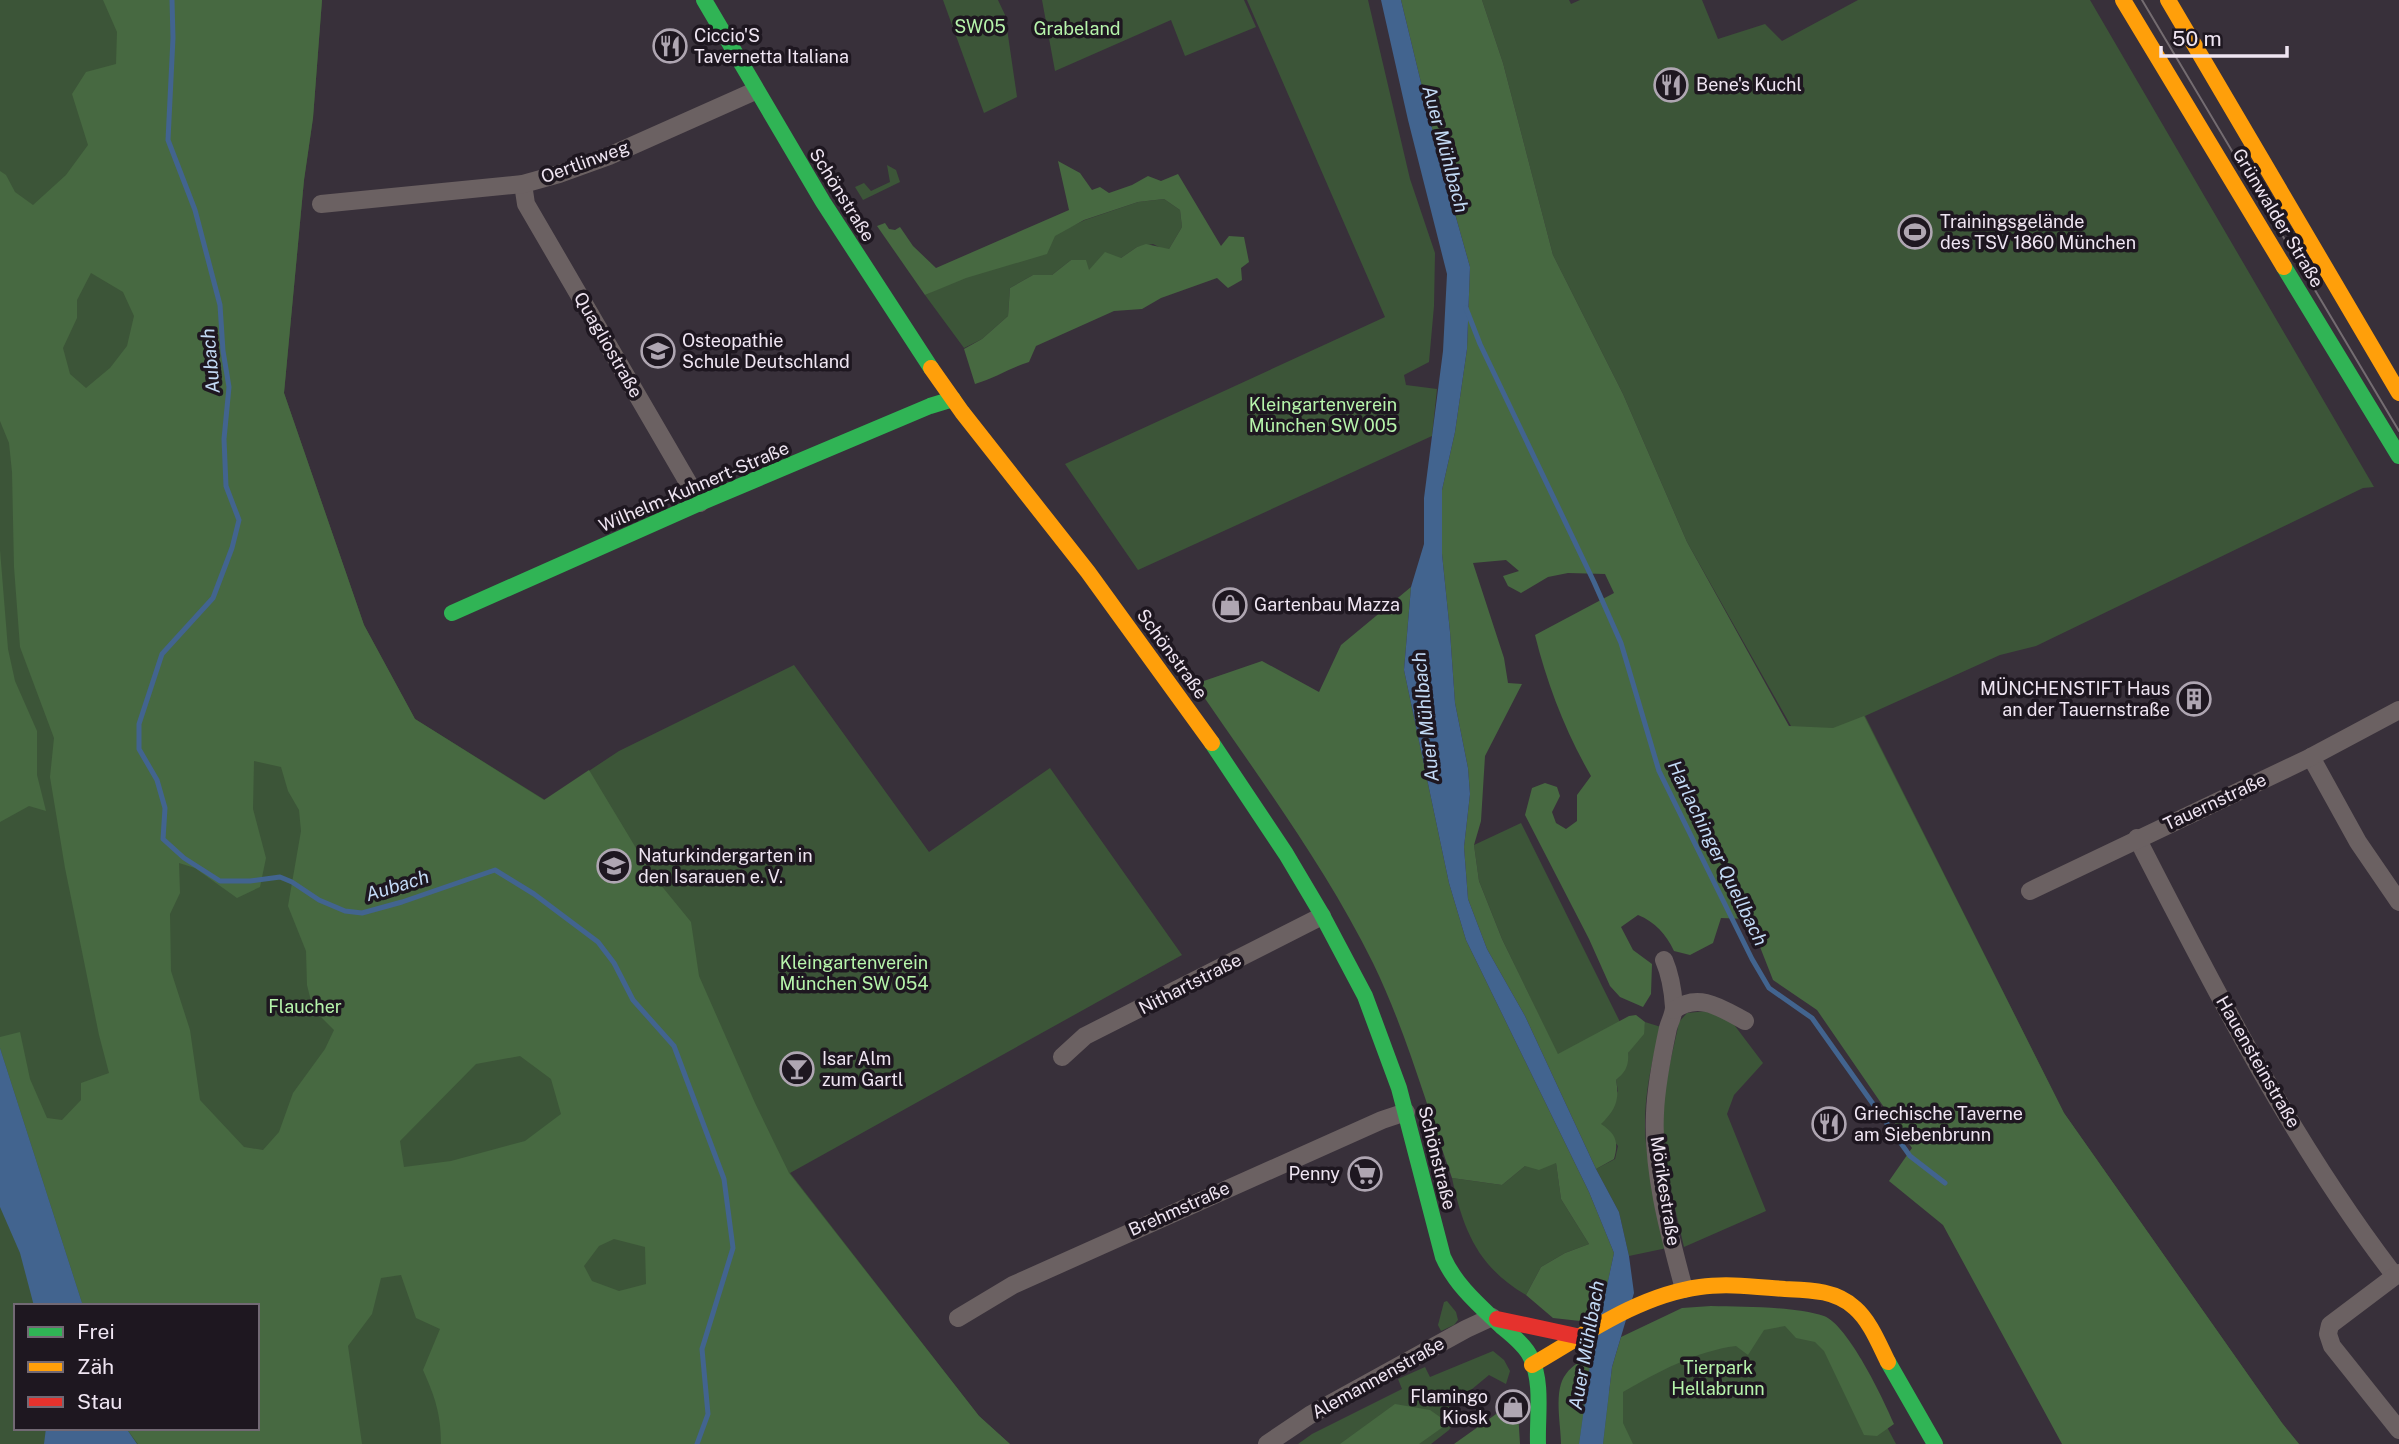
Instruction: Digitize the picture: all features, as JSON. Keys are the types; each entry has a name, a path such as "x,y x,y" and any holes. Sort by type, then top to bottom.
{"street":[{"name":"Schönstraße","path":"704,0 755,91 836,223 953,399 1043,512 1167,677 1242,785 1322,916 1357,980 1406,1112 1445,1262 1466,1292 1528,1353 1532,1365"},
{"name":"Grünwalder Straße","path":"2123,0 2399,456"},
{"name":"Grünwalder Straße","path":"2168,0 2399,393"},
{"name":"Oertlinweg","path":"321,204 523,184 600,159 755,91"},
{"name":"Quagliostraße","path":"523,184 526,204 700,503"},
{"name":"Wilhelm-Kuhnert-Straße","path":"452,613 700,503 953,399"},
{"name":"Tauernstraße","path":"2030,891 2311,757 2399,710"},
{"path":"2311,757 2358,842 2399,902"},
{"name":"Hauensteinstraße","path":"2137,838 2250,1055 2343,1202 2397,1275"},
{"name":"Nithartstraße","path":"1062,1057 1085,1036 1322,916"},
{"name":"Mörikestraße","path":"1664,960 1669,972 1674,1010 1657,1088 1655,1116 1658,1170 1665,1214 1684,1289"},
{"path":"1674,1010 1684,1003 1700,1001 1721,1008 1745,1021"},
{"name":"Brehmstraße","path":"958,1318 1013,1285 1129,1231 1382,1120 1406,1112"},
{"path":"2397,1275 2330,1325 2328,1334 2332,1346 2399,1430"},
{"path":"1538,1444 1532,1365 1634,1310 1684,1289 1703,1286 1826,1292 1855,1306 1935,1444"},
{"path":"1492,1317 1503,1322 1588,1334"},
{"name":"Alemannenstraße","path":"1267,1444 1310,1415 1492,1317"}],"green space":[{"name":"Flaucher","path":"0,0 322,0 313,118 304,180 284,393 364,625 415,719 545,800 619,751 794,665 929,852 1050,768 1182,955 790,1173 979,1416 1010,1444 0,1444"},
{"name":"Flaucher","path":"103,0 322,0 313,118 304,180 284,393 364,625 415,719 544,800 589,770 651,873 691,922 699,976 789,1173 979,1416 1010,1444 441,1444 436,1406 423,1370 440,1329 416,1318 401,1275 381,1278 372,1314 348,1346 362,1444 138,1444 128,1430 259,1430 259,1304 82,1304 0,1048 0,1037 20,1032 30,1079 47,1118 62,1120 81,1100 81,1083 109,1073 65,868 50,777 54,738 20,647 14,567 12,472 9,443 0,421 0,171 6,175 15,192 33,205 66,175 88,145 72,94 86,72 116,64 117,32","holes":["91,273 123,292 134,316 127,346 110,368 86,388 70,374 63,348 77,318 77,300","254,761 281,767 288,791 299,810 301,831 288,906 306,951 307,985 313,1009 334,1030 325,1049 293,1093 279,1132 263,1150 244,1147 200,1100 190,1030 171,971 170,914 180,893 179,863 195,868 237,898 260,887 266,858 253,809","520,1056 551,1079 561,1114 525,1141 451,1161 404,1167 400,1141 476,1064","614,1239 645,1247 646,1284 619,1291 592,1281 584,1266 599,1246"]},
{"name":"SW05","path":"943,0 998,0 1005,15 1017,97 984,113"},
{"name":"Grabeland","path":"1042,0 1244,0 1256,27 1185,56 1171,20 1055,71"},
{"name":"Kleingartenverein München SW 005","path":"1247,0 1368,0 1410,179 1435,253 1429,362 1404,375 1406,385 1437,389 1432,436 1138,570 1065,464 1385,317"},
{"path":"1401,0 1482,0 1503,63 1553,255 1623,394 1687,542 1789,726 1833,728 1864,716 2064,1113 2299,1444 2062,1444 1943,1225 1889,1181 1912,1148 1817,1010 1773,980 1749,919 1721,918 1713,943 1690,955 1674,951 1659,929 1638,915 1621,927 1633,950 1652,964 1651,994 1643,1007 1620,997 1610,986 1589,939 1525,815 1532,788 1545,783 1557,787 1560,796 1552,812 1556,823 1566,829 1577,821 1577,795 1591,776 1558,708 1535,635 1614,593 1605,574 1568,573 1548,577 1521,593 1508,586 1503,576 1519,571 1506,560 1473,563 1504,658 1508,683 1522,684 1485,756 1481,821 1474,845 1479,881 1502,939 1558,1054 1629,1016 1636,1015 1645,1022 1644,1034 1628,1053 1626,1068 1616,1080 1615,1105 1601,1124 1615,1139 1614,1159 1596,1169 1525,1016 1487,949 1468,899 1464,847 1470,794 1468,768 1455,703 1442,554 1442,490 1455,432 1467,349 1470,267 1439,157"},
{"name":"Trainingsgelände des TSV 1860 München","path":"1482,0 1569,0 1571,4 1580,0 1702,0 1718,39 1765,24 1782,41 1858,0 2090,0 2374,487 2363,488 2036,646 2000,655 1865,716 2064,1113 2299,1444 2197,1444 1687,542 1623,394 1553,255 1503,63"},
{"path":"1058,161 1080,173 1092,190 1100,187 1109,193 1148,176 1161,181 1178,174 1221,246 1229,236 1244,237 1249,262 1241,268 1242,280 1228,288 1217,278 1161,298 1142,309 1114,311 1036,346 1029,362 975,384 964,349 982,339 1008,316 1010,288 1033,275 1052,275 1071,260 1086,260 1089,270 1105,252 1121,258 1146,244 1169,249 1182,227 1180,210 1164,199 1138,202 1084,220 1055,236 1047,254 966,278 925,295 877,226 885,223 889,229 900,227 913,246 936,268 1069,210"},
{"path":"887,165 896,170 900,182 863,200 855,187 864,183 871,191 890,182"},
{"path":"1164,199 1180,210 1182,227 1169,249 1153,244 1137,247 1121,258 1089,271 1071,260 1052,275 1033,275 1010,288 1008,316 982,339 964,348 925,295 1085,220 1138,202"},
{"path":"0,550 8,649 15,681 37,731 37,775 46,811 29,806 0,822"},
{"path":"1411,587 1404,670 1449,883 1466,940 1589,1192 1614,1253 1602,1310 1580,1321 1553,1318 1526,1295 1541,1267 1565,1253 1589,1244 1561,1199 1556,1163 1539,1170 1525,1166 1502,1185 1452,1178 1406,1042 1385,989 1354,926 1266,786 1195,684 1262,661 1319,692 1341,645"},
{"path":"1521,823 1620,1022 1558,1055 1502,939 1479,881 1474,845"},
{"path":"1707,1011 1729,1018 1763,1063 1734,1095 1727,1114 1766,1211 1684,1247 1665,1154 1664,1097 1679,1022 1687,1013"},
{"path":"1645,1022 1661,1027 1648,1088 1645,1135 1650,1176 1667,1248 1629,1256 1619,1212 1596,1169 1615,1159 1618,1146 1600,1125 1618,1091 1616,1080 1623,1071 1628,1053 1643,1033"},
{"path":"1556,1163 1561,1199 1589,1244 1565,1253 1541,1267 1526,1295 1496,1272 1475,1246 1461,1214 1452,1178 1502,1185 1525,1166"},
{"path":"1447,1301 1456,1312 1458,1320 1441,1331 1438,1325 1444,1302"},
{"path":"1711,1306 1784,1309 1824,1316 1844,1333 1854,1348 1894,1424 1877,1436 1864,1435 1824,1351 1815,1342 1796,1338 1785,1326 1764,1330 1748,1355 1736,1346 1706,1352 1623,1392 1623,1423 1633,1444 1603,1444 1612,1367 1621,1337 1682,1308"},
{"name":"Tierpark Hellabrunn","path":"1761,1314 1843,1344 1896,1444 1570,1444 1568,1412"},
{"path":"1493,1351 1504,1360 1510,1371 1506,1384 1489,1375 1448,1409 1453,1424 1431,1444 1298,1444 1312,1434 1402,1389 1398,1379 1425,1367 1430,1377"},
{"path":"1592,1354 1579,1444 1561,1444 1559,1398 1562,1381 1571,1368"},
{"path":"1395,1404 1430,1410 1440,1417 1443,1427 1419,1444 1340,1444"},
{"path":"1506,1407 1511,1415 1518,1412 1520,1444 1454,1444"}],"water":[{"name":"Auer Mühlbach","path":"1381,0 1401,0 1439,157 1470,267 1467,349 1455,432 1442,490 1442,554 1455,703 1468,768 1470,794 1464,847 1468,899 1487,949 1525,1016 1596,1169 1619,1212 1629,1256 1634,1293 1612,1367 1603,1444 1579,1444 1590,1365 1614,1253 1589,1192 1466,940 1449,883 1404,670 1411,587 1424,544 1424,498 1443,351 1447,274"},
{"path":"0,1048 82,1304 33,1304 20,1253 0,1207"},
{"path":"46,1430 127,1430 137,1444 44,1444"}],"waterway":[{"name":"Aubach","path":"172,0 168,140 195,210 220,305 229,387 224,439 226,486 239,520 232,548 213,598 162,654 139,724 139,749 157,780 165,808 163,839 184,858 220,881 280,877 319,900 345,911 362,913 495,870 534,894 598,942 614,963 633,1000 674,1046 724,1179 733,1248 702,1349 708,1414 697,1444"},
{"name":"Harlachinger Quellbach","path":"1466,308 1480,344 1621,643 1659,771 1752,959 1769,988 1812,1018 1910,1156 1945,1183"}],"tram line":[{"path":"2142,0 2399,431"}],"traffic: fast":[{"path":"704,0 823,202 931,368"},
{"path":"2284,267 2399,456"},
{"path":"452,613 700,503 930,406 953,399"},
{"path":"1212,743 1286,854 1365,996 1399,1088 1443,1257 1454,1277 1469,1295 1526,1349 1535,1368 1538,1389 1538,1444"},
{"path":"1888,1362 1935,1444"}],"traffic: slow":[{"path":"2123,0 2284,267"},
{"path":"2168,0 2399,393"},
{"path":"931,368 962,412 1088,572 1212,743"},
{"path":"1532,1365 1592,1329 1655,1298 1677,1291 1721,1285 1831,1294 1848,1302 1865,1319 1888,1362"}],"traffic: jam":[{"path":"1497,1319 1581,1337"}],"place":[{"name":"Ciccio'S Tavernetta Italiana","path":"670,46"},
{"name":"Bene's Kuchl","path":"1671,85"},
{"name":"Trainingsgelände des TSV 1860 München","path":"1915,232"},
{"name":"Osteopathie Schule Deutschland","path":"658,351"},
{"name":"Gartenbau Mazza","path":"1230,605"},
{"name":"MÜNCHENSTIFT Haus an der Tauernstraße","path":"2194,699"},
{"name":"Naturkindergarten in den Isarauen e. V.","path":"614,866"},
{"name":"Isar Alm zum Gartl","path":"797,1069"},
{"name":"Griechische Taverne am Siebenbrunn","path":"1829,1124"},
{"name":"Penny","path":"1365,1174"},
{"name":"Flamingo Kiosk","path":"1513,1407"}],"park label":[{"name":"Kleingartenverein München SW 054","path":"854,974"}]}
